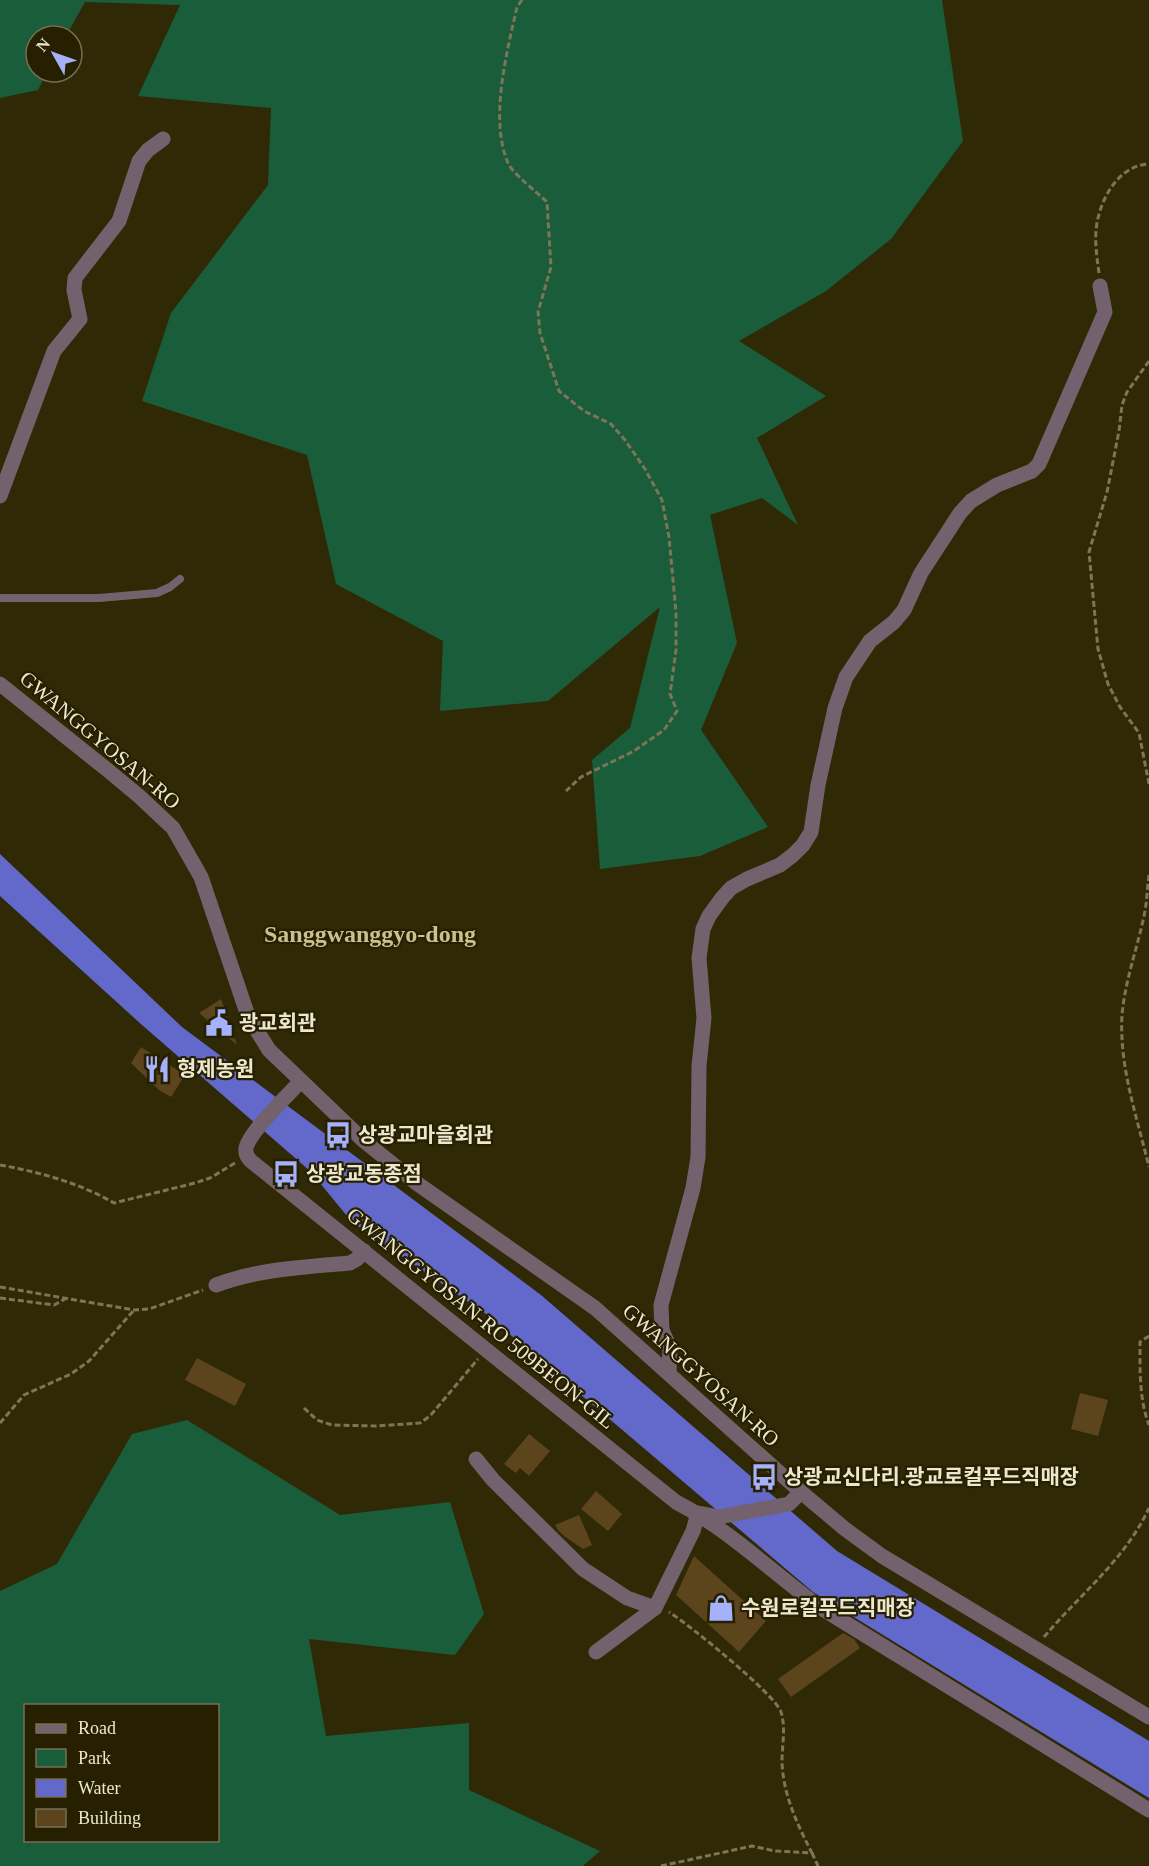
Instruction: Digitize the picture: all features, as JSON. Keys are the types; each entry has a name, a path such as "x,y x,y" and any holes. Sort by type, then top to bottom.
{"street":[{"path":"0,496 54,351 80,319 74,290 75,278 119,221 139,161 148,150 164,139"},
{"path":"669,1373 670,1348 662,1330 661,1305 693,1188 698,1157 699,1066 704,1018 699,958 704,929 709,916 731,888 780,865 803,845 811,832 818,785 835,708 846,677 870,641 894,622 904,610 921,573 960,513 971,501 997,485 1032,471 1039,464 1105,312 1100,286"},
{"name":"GWANGGYOSAN-RO","path":"0,684 141,797 173,828 201,878 248,1016 268,1050 364,1141 415,1182 595,1308 845,1529 882,1556 1149,1717"},
{"path":"246,1152 252,1134 301,1081"},
{"name":"GWANGGYOSAN-RO 509BEON-GIL","path":"246,1152 251,1161 676,1502 698,1513 719,1517 789,1504 801,1492"},
{"path":"216,1285 235,1278 350,1263 364,1251"},
{"path":"476,1459 493,1480 583,1569 627,1598 656,1607"},
{"path":"596,1652 656,1607 693,1531 698,1513 732,1537 782,1580 818,1606 1149,1810"}],"lane":[{"path":"0,598 99,598 157,593 180,579"}],"path":[{"path":"522,0 517,7 505,60 501,97 501,138 509,165 548,201 551,267 538,312 540,333 559,391 584,411 611,424 645,469 662,500 669,537 676,612 676,650 670,693 677,711 664,730 649,741 634,751 581,777 566,791"},
{"path":"1100,286 1096,233 1098,214 1113,184 1125,170 1139,164 1149,164"},
{"path":"1149,362 1127,392 1122,405 1107,492 1089,552 1098,649 1108,684 1120,707 1139,733 1149,784"},
{"path":"1149,875 1144,915 1122,1014 1123,1055 1129,1092 1149,1167"},
{"path":"0,1165 63,1181 100,1195 114,1203 210,1178 246,1152"},
{"path":"0,1287 134,1310 149,1309 216,1285"},
{"path":"0,1298 54,1305 67,1298"},
{"path":"0,1422 24,1395 71,1374 89,1361 134,1310"},
{"path":"1149,1336 1140,1342 1140,1379 1149,1425"},
{"path":"304,1408 317,1420 332,1425 376,1426 420,1423 430,1416 451,1392 477,1360 484,1347"},
{"path":"1035,1648 1107,1570 1139,1527 1149,1508"},
{"path":"656,1607 671,1613 729,1659 772,1697 781,1710 784,1729 782,1763 786,1792 801,1832 818,1866"},
{"path":"661,1866 752,1846 775,1851 812,1852"}],"green space":[{"path":"0,0 942,0 963,141 891,239 826,291 739,341 826,396 757,438 798,525 762,498 710,515 737,643 701,730 768,827 700,856 600,869 592,760 630,728 660,607 548,701 440,711 443,641 336,584 307,455 142,401 171,313 268,185 271,108 138,96 180,5 85,2 73,24 24,24 24,84 41,84 38,90 0,98"},
{"path":"187,1420 340,1515 450,1502 484,1614 455,1655 309,1639 326,1736 469,1723 469,1790 600,1851 583,1866 0,1866 0,1591 57,1564 132,1434"}],"water":[{"path":"0,854 182,1027 541,1295 837,1551 1149,1741 1149,1798 813,1592 486,1314 352,1222 310,1171 142,1025 0,896"}],"building":[{"name":"광교회관","path":"221,999 237,1045 199,1013"},
{"name":"형제농원","path":"141,1047 185,1075 171,1097 159,1090 131,1063"},
{"path":"197,1358 246,1384 235,1406 185,1380"},
{"path":"1080,1393 1108,1400 1098,1436 1071,1429"},
{"path":"529,1434 550,1451 529,1476 520,1468 516,1473 504,1464"},
{"path":"596,1491 622,1514 608,1531 581,1509"},
{"path":"579,1515 592,1545 583,1549 564,1536 555,1525"},
{"name":"수원로컬푸드직매장","path":"694,1556 766,1621 739,1652 676,1595"},
{"path":"843,1633 854,1639 860,1648 791,1697 778,1679"}],"place":[{"name":"광교회관","path":"219,1023"},
{"name":"형제농원","path":"157,1069"},
{"name":"상광교마을회관","path":"338,1135"},
{"name":"상광교동종점","path":"286,1174"},
{"name":"상광교신다리.광교로컬푸드직매장","path":"764,1477"},
{"name":"수원로컬푸드직매장","path":"721,1608"}],"district":[{"name":"Sanggwanggyo-dong","path":"370,934"}]}
